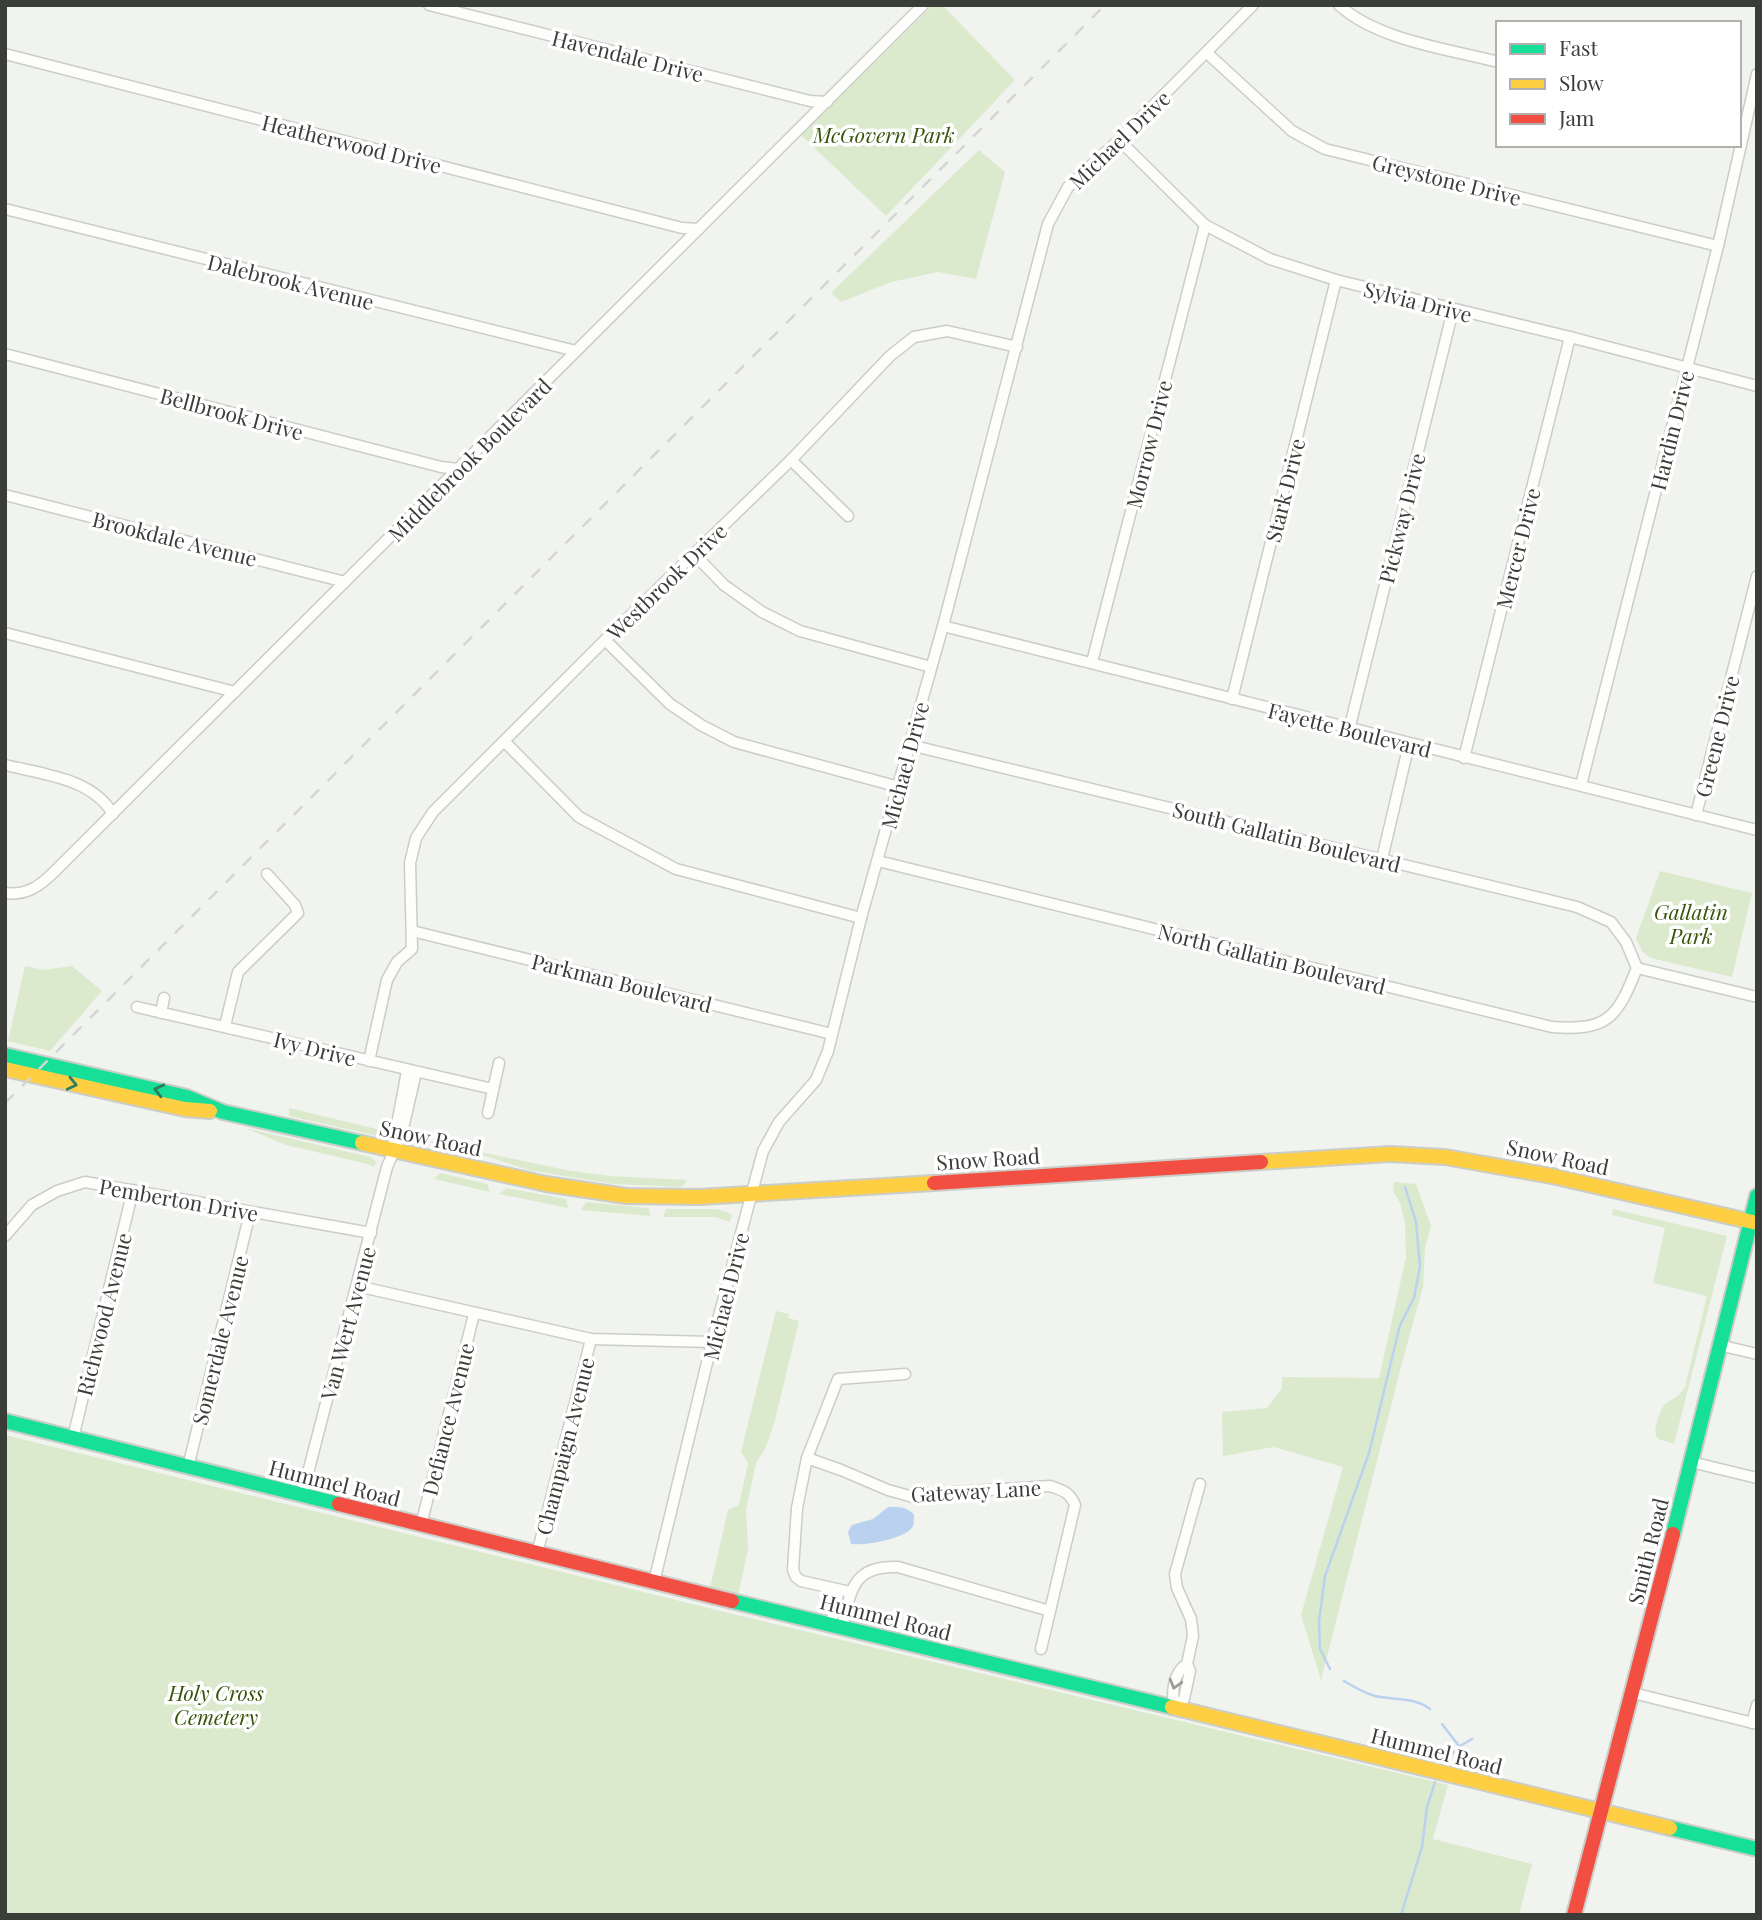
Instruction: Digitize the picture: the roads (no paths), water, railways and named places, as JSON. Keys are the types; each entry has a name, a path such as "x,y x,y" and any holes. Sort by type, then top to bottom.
{"main road":[{"name":"Snow Road","path":"5,1055 187,1097 223,1112"},
{"name":"Snow Road","path":"5,1069 185,1109 223,1112 524,1180 650,1198 751,1195 1412,1154 1465,1159 1535,1171 1753,1222"},
{"name":"Smith Road","path":"1574,1915 1633,1693 1719,1345 1753,1222 1757,1196"},
{"name":"Hummel Road","path":"5,1421 654,1583 1757,1849"}],"street":[{"name":"Havendale Drive","path":"429,5 810,101 827,102"},
{"name":"Middlebrook Boulevard","path":"5,893 22,893 43,883 923,5"},
{"name":"Michael Drive","path":"654,1583 712,1342 763,1151 779,1122 816,1080 832,1034 861,918 943,626 1048,224 1068,187 1119,140 1253,5"},
{"path":"1339,5 1351,16 1381,32 1496,61"},
{"name":"Greystone Drive","path":"1207,53 1292,131 1325,149 1718,246"},
{"name":"Heatherwood Drive","path":"5,54 682,228 699,229"},
{"name":"Hardin Drive","path":"1742,126 1757,74"},
{"name":"Sylvia Drive","path":"1119,140 1205,225 1270,259 1336,280 1757,386"},
{"name":"Hardin Drive","path":"1581,785 1718,246 1738,147"},
{"name":"Dalebrook Avenue","path":"5,209 576,352"},
{"name":"Morrow Drive","path":"1092,662 1205,225"},
{"name":"Stark Drive","path":"1232,699 1336,280"},
{"name":"Pickway Drive","path":"1350,726 1453,310"},
{"name":"Westbrook Drive","path":"412,931 410,863 416,838 433,813 605,640 792,460 890,356 914,337 947,331 1017,347"},
{"name":"Mercer Drive","path":"1464,758 1570,337"},
{"name":"Bellbrook Drive","path":"5,354 428,464 458,469"},
{"path":"792,460 848,516"},
{"name":"Brookdale Avenue","path":"5,495 345,582"},
{"path":"694,554 724,585 762,612 800,631 931,667"},
{"name":"Greene Drive","path":"1696,815 1757,576"},
{"name":"Fayette Boulevard","path":"943,626 1757,830"},
{"path":"5,633 235,692"},
{"path":"605,640 670,704 701,725 734,742 899,787"},
{"path":"505,742 579,817 676,869 861,918"},
{"path":"1382,859 1409,744"},
{"name":"South Gallatin Boulevard","path":"910,746 1577,907 1611,922 1626,942 1637,968"},
{"path":"5,765 77,783 106,803 113,814"},
{"name":"North Gallatin Boulevard","path":"878,861 1552,1027 1583,1029 1612,1016 1626,995 1637,968"},
{"path":"225,1026 238,972 298,913 295,905 267,874"},
{"path":"369,1061 387,980 397,962 412,948 412,931"},
{"name":"Parkman Boulevard","path":"412,931 832,1034"},
{"path":"1637,968 1757,997"},
{"path":"160,1013 164,998"},
{"name":"Ivy Drive","path":"137,1007 493,1089"},
{"path":"488,1113 499,1063"},
{"name":"Van Wert Avenue","path":"302,1496 393,1150 402,1133 411,1072"},
{"name":"Pemberton Drive","path":"5,1236 32,1205 57,1191 85,1182 371,1233"},
{"name":"Richwood Avenue","path":"73,1438 133,1190"},
{"name":"Somerdale Avenue","path":"188,1467 250,1213"},
{"path":"357,1286 591,1339 712,1342"},
{"name":"Defiance Avenue","path":"421,1525 474,1314"},
{"name":"Champaign Avenue","path":"537,1554 591,1339"},
{"path":"1719,1345 1757,1354"},
{"path":"850,1592 801,1581 793,1570 797,1508 807,1458 838,1379 905,1374"},
{"name":"Gateway Lane","path":"807,1458 888,1490 914,1497 1050,1486 1065,1491 1072,1497 1075,1505 1041,1649"},
{"path":"1691,1462 1757,1478"},
{"path":"1175,1708 1172,1696 1180,1669 1187,1664 1193,1627 1175,1574 1200,1484"},
{"path":"836,1626 855,1581 883,1566 898,1567 1049,1611"},
{"path":"836,1626 839,1590"},
{"path":"1633,1693 1754,1723 1757,1705"}],"water":[{"path":"888,1507 899,1507 914,1515 909,1531 885,1541 851,1544 848,1532 852,1525 873,1519"}],"waterway":[{"path":"1330,1669 1320,1649 1319,1621 1325,1576 1369,1453 1400,1325 1414,1298 1420,1266 1416,1222 1405,1187"},
{"path":"1344,1681 1371,1695 1411,1701 1430,1709"},
{"path":"1442,1724 1459,1746 1446,1760"},
{"path":"1460,1746 1472,1739"},
{"path":"1401,1915 1422,1847 1427,1807 1435,1782"}],"railway":[{"path":"5,1103 1105,5"}],"park label":[{"name":"McGovern Park","path":"884,134"},
{"name":"Gallatin Park","path":"1691,923"},
{"name":"Holy Cross Cemetery","path":"216,1704"}]}
